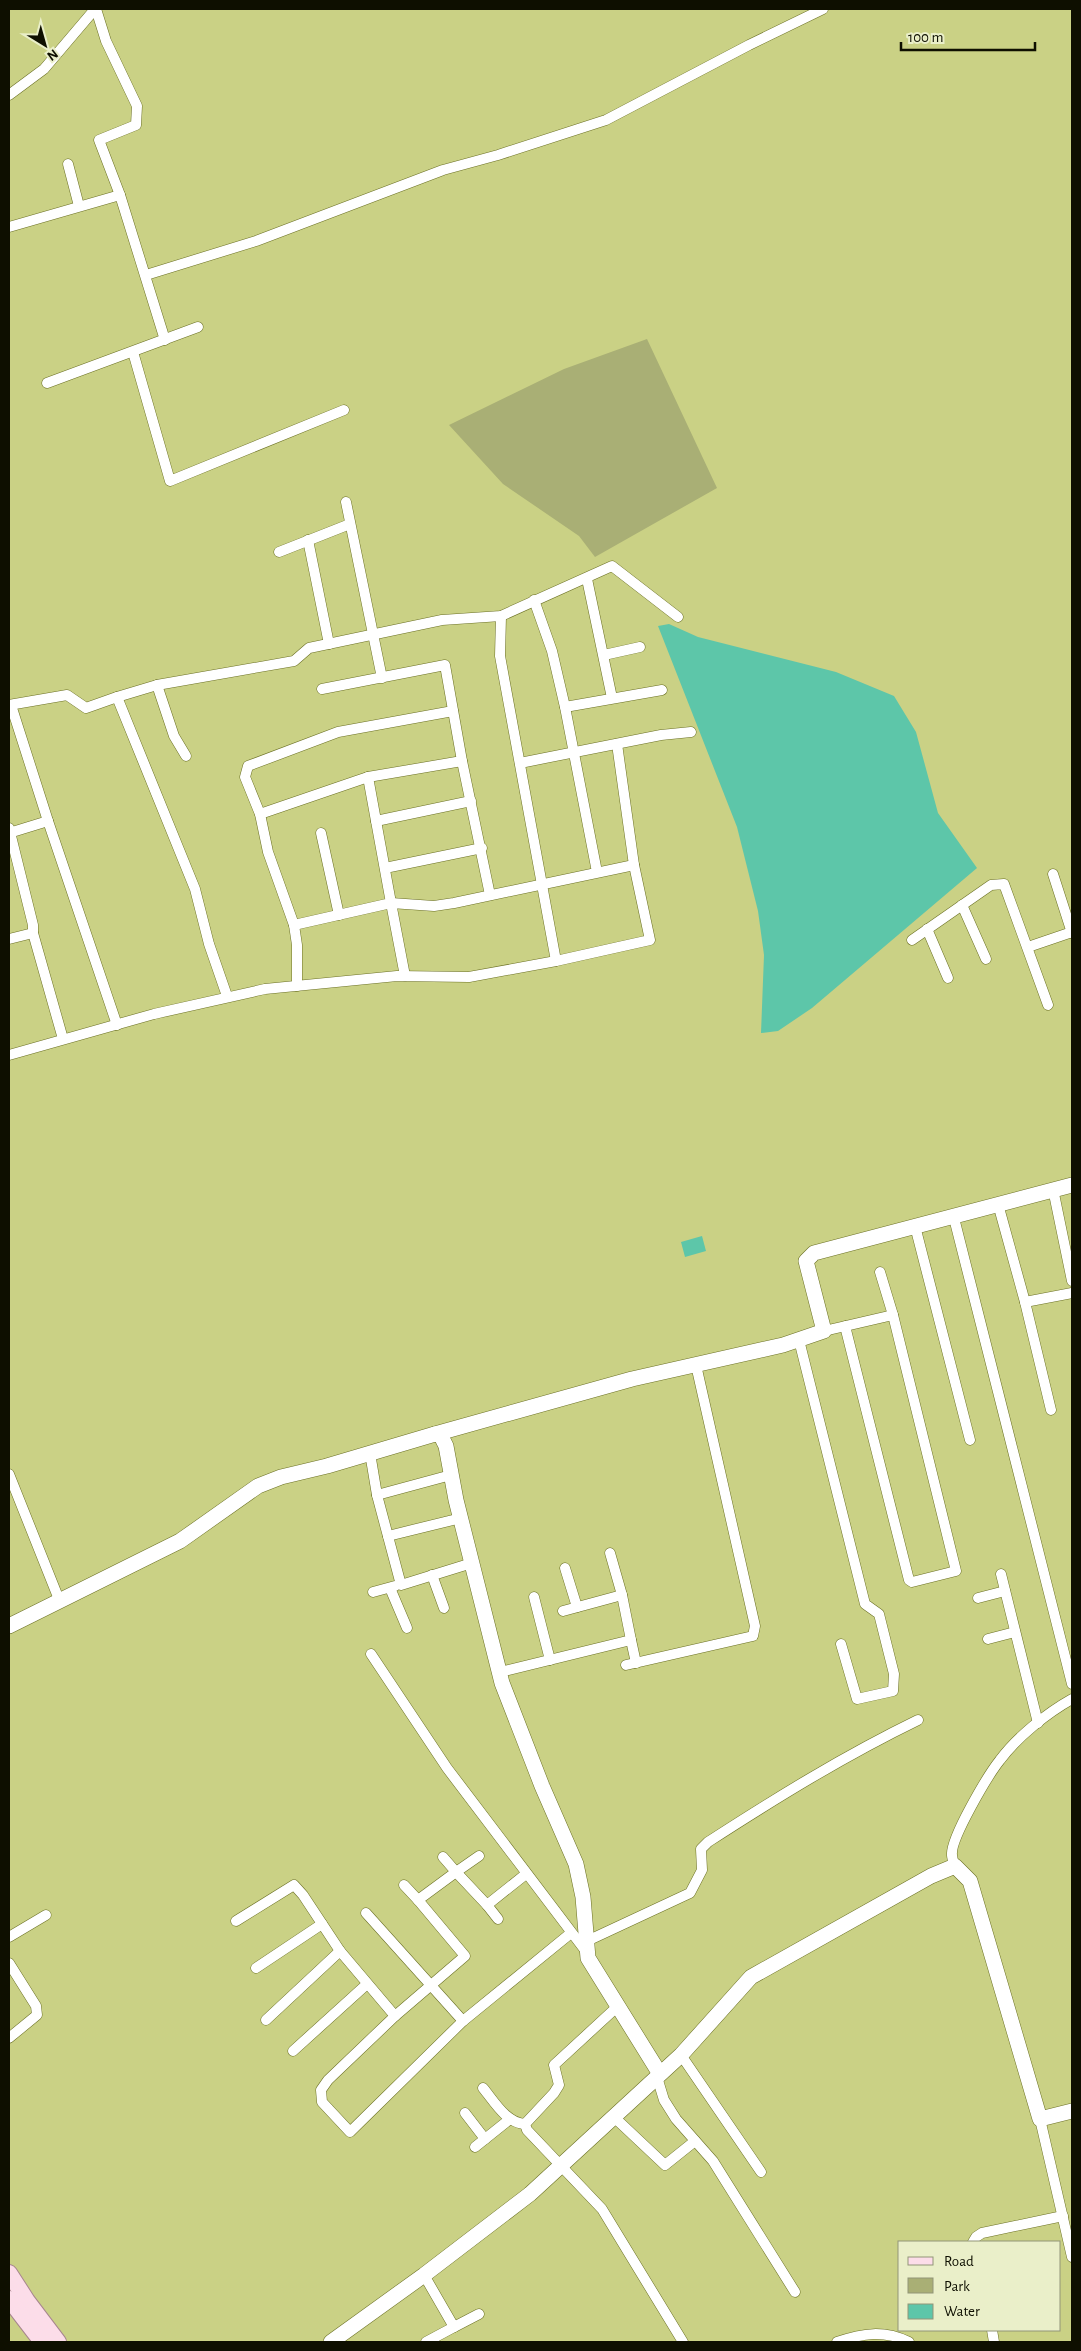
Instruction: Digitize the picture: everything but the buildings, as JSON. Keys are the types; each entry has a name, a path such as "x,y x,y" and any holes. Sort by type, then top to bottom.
{"main road":[{"path":"9,2273 27,2301 58,2342"},
{"path":"11,2307 42,2342"}],"street":[{"path":"9,94 44,69 95,9"},
{"path":"95,9 106,40 137,106 136,125 99,140 120,195 165,340"},
{"path":"146,275 256,241 442,170 498,155 606,120 748,45 823,9"},
{"path":"68,164 79,206"},
{"path":"9,227 120,195"},
{"path":"46,383 198,327"},
{"path":"133,352 170,481 344,410"},
{"path":"346,502 382,678"},
{"path":"279,552 350,524"},
{"path":"308,540 329,644"},
{"path":"117,1025 10,705 67,695 86,708 157,685 294,661 308,648 442,620 501,616 534,600 587,579 612,566 678,617"},
{"path":"587,579 612,698"},
{"path":"534,600 552,651 565,707 597,872"},
{"path":"501,616 500,656 556,961"},
{"path":"604,655 640,648"},
{"path":"322,689 445,665 462,761 482,848 490,895"},
{"path":"157,685 174,736 186,756"},
{"path":"565,707 662,690"},
{"path":"117,697 195,889 209,944 227,996"},
{"path":"297,986 297,945 294,925 268,852 260,814 245,777 248,766 338,732 453,710"},
{"path":"520,763 661,735 691,732"},
{"path":"9,1055 227,996 297,986 405,976 469,977 556,961 650,940 634,865 618,744"},
{"path":"260,814 368,777 462,761"},
{"path":"368,777 405,976"},
{"path":"376,821 471,801"},
{"path":"48,821 9,830 33,925 33,933 63,1039"},
{"path":"321,833 339,915"},
{"path":"385,868 482,848"},
{"path":"294,925 391,903 434,906 634,865"},
{"path":"1028,947 1072,932 1053,874"},
{"path":"912,940 991,885 1004,884 1048,1005"},
{"path":"962,905 986,959"},
{"path":"927,929 948,978"},
{"path":"9,939 33,933"},
{"path":"824,1331 806,1261 814,1253 915,1226 954,1218 998,1204 1072,1185"},
{"path":"1053,1189 1072,1281"},
{"path":"998,1204 1025,1302 1051,1410"},
{"path":"954,1218 1072,1684"},
{"path":"915,1226 970,1440"},
{"path":"845,1326 909,1580 912,1582 957,1569 893,1315 880,1272"},
{"path":"1025,1302 1072,1292"},
{"path":"9,1626 180,1541 238,1498 258,1486 281,1477 632,1379 799,1340 824,1331 893,1315"},
{"path":"799,1340 863,1596 866,1604 879,1614 894,1674 895,1683 893,1691 857,1699 841,1644"},
{"path":"626,1665 753,1636 755,1626 696,1365"},
{"path":"435,1434 441,1436 446,1446 460,1518 500,1672 542,1786 576,1864 583,1897 588,1948"},
{"path":"370,1453 377,1495 388,1536 395,1586 407,1628"},
{"path":"9,1474 60,1602"},
{"path":"377,1495 451,1475"},
{"path":"388,1536 460,1518"},
{"path":"610,1553 622,1595 636,1662"},
{"path":"373,1592 472,1563"},
{"path":"565,1568 577,1608"},
{"path":"1001,1574 1038,1723"},
{"path":"432,1575 444,1608"},
{"path":"978,1598 1005,1591"},
{"path":"563,1612 622,1595"},
{"path":"534,1598 550,1660"},
{"path":"988,1639 1015,1632"},
{"path":"500,1672 631,1640"},
{"path":"371,1654 447,1768 571,1933 588,1948 618,2006 659,2075 664,2100 676,2119 713,2161 794,2292"},
{"path":"1072,1699 1038,1723 1000,1760 964,1818 954,1843 952,1855 955,1866 970,1881 1040,2119 1072,2257"},
{"path":"588,1948 690,1893 702,1870 701,1849 708,1842 792,1787 858,1750 918,1720"},
{"path":"418,1900 479,1856"},
{"path":"443,1857 498,1919"},
{"path":"331,2342 424,2275 530,2194 681,2055 751,1977 931,1876 955,1866"},
{"path":"486,1905 526,1874"},
{"path":"236,1921 294,1885 303,1895 340,1951 395,2016"},
{"path":"404,1885 465,1956 395,2016 328,2080 321,2090 322,2102 350,2132 463,2021 571,1933"},
{"path":"366,1913 463,2021"},
{"path":"9,1937 46,1915"},
{"path":"256,1968 322,1924"},
{"path":"266,2020 340,1951"},
{"path":"9,1963 36,2006 36,2015 9,2038"},
{"path":"293,2051 367,1984"},
{"path":"525,2124 559,2085 554,2064 618,2006"},
{"path":"681,2055 761,2172"},
{"path":"483,2088 510,2119 517,2123 525,2124"},
{"path":"1040,2119 1072,2112"},
{"path":"465,2113 485,2139"},
{"path":"614,2117 665,2165 695,2141"},
{"path":"474,2147 510,2119"},
{"path":"525,2124 528,2130 602,2209 683,2342"},
{"path":"974,2241 982,2233 1063,2216"},
{"path":"424,2275 454,2328"},
{"path":"426,2342 479,2314"},
{"path":"837,2342 858,2335 882,2333 897,2336 909,2342"}],"green space":[{"path":"647,339 717,488 595,557 579,536 503,484 449,425 564,369"}],"water":[{"path":"669,624 698,637 836,672 894,696 916,732 938,813 977,868 812,1008 778,1031 761,1033 764,955 758,911 737,827 658,626"},
{"path":"702,1236 706,1251 685,1257 681,1242"}]}
